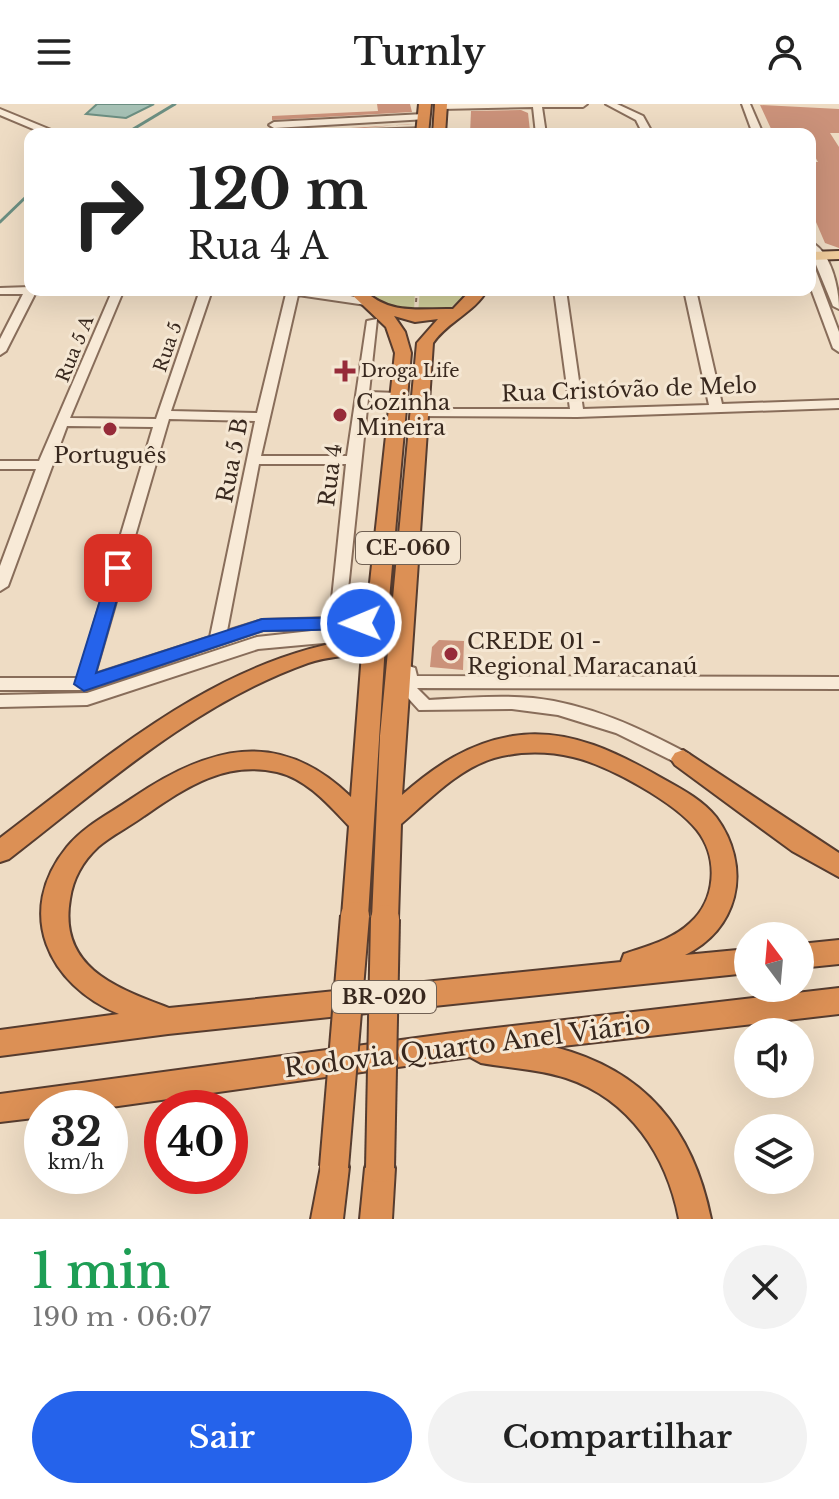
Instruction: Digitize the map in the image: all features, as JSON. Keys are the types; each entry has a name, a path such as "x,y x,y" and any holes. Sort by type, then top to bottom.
{"highway":[{"path":"439,128 441,105"},
{"name":"CE-060","path":"327,1219 355,916 374,822 402,619 425,343 431,331 467,306 476,296"},
{"path":"368,305 415,317 456,312"},
{"name":"CE-060","path":"368,305 394,323 402,340 374,642 374,822 385,919 380,1168 376,1219"},
{"path":"0,852 166,727 215,698 305,655 374,642"},
{"path":"168,1021 93,987 64,955 55,928 56,898 67,868 88,841 188,773 215,763 272,761 310,775 374,822 460,764 491,750 527,744 579,748 612,759 693,810 712,832 723,857 725,883 717,910 709,922 686,941 649,959 600,974"},
{"path":"683,759 801,844 839,866"},
{"path":"814,955 839,952"},
{"name":"BR-020","path":"0,1043 168,1021 734,962"},
{"name":"Rodovia Quarto Anel Viário","path":"0,1108 453,1046 839,1001"},
{"path":"453,1046 565,1063 606,1081 625,1094 651,1118 672,1147 691,1192 695,1219"}],"main road":[{"path":"816,251 839,249"},
{"path":"816,251 839,255"}],"street":[{"path":"537,104 540,128"},
{"path":"441,105 583,104"},
{"path":"610,104 640,118 645,128"},
{"path":"746,104 756,128"},
{"path":"0,112 39,128"},
{"path":"274,125 424,121"},
{"path":"377,128 424,121"},
{"path":"816,256 839,306"},
{"path":"0,284 24,283"},
{"path":"816,284 831,284"},
{"path":"816,287 839,347"},
{"path":"0,291 24,290"},
{"path":"0,351 28,296"},
{"name":"Rua 5 A","path":"0,586 44,465 116,296"},
{"name":"Rua 5","path":"84,684 163,419 204,296"},
{"name":"Rua 5 B","path":"217,640 262,417 292,296"},
{"path":"323,296 368,305"},
{"path":"561,296 577,413"},
{"path":"691,296 716,406"},
{"name":"Rua 4","path":"336,629 353,460 364,395 368,305"},
{"path":"364,395 397,397"},
{"name":"Rua Cristóvão de Melo","path":"419,413 577,413 839,404"},
{"path":"64,422 262,417"},
{"path":"255,460 353,460"},
{"path":"0,465 44,465"},
{"path":"0,701 87,699 257,643 336,629 377,616"},
{"path":"402,619 410,625 408,686 425,706 510,702 571,711 636,734 683,759"},
{"path":"0,684 84,684 271,623 336,629 362,634 374,642"},
{"path":"408,686 839,683"}],"shaded area":[{"path":"97,104 154,104 126,118 86,114"},
{"path":"375,296 415,296 414,312 386,305"},
{"path":"419,296 463,296 449,309 418,313"}],"building":[{"path":"377,104 410,104 412,112 272,120 272,116 378,111"},
{"path":"760,105 839,109 839,133 830,133 839,147 839,248 825,243 816,222 816,128 771,128"},
{"path":"521,110 528,113 530,128 470,128 471,111"},
{"name":"CREDE 01 - Regional Maracanaú","path":"439,640 464,641 463,670 430,667 432,647"}],"waterway":[{"path":"135,128 175,104"},
{"path":"0,222 24,199"}],"place":[{"name":"Droga Life","path":"345,371"},
{"name":"Cozinha Mineira","path":"340,415"},
{"name":"Português","path":"110,429"},
{"name":"CREDE 01 - Regional Maracanaú","path":"451,654"}],"route":[{"path":"118,568 84,684 271,623 361,623"}]}
